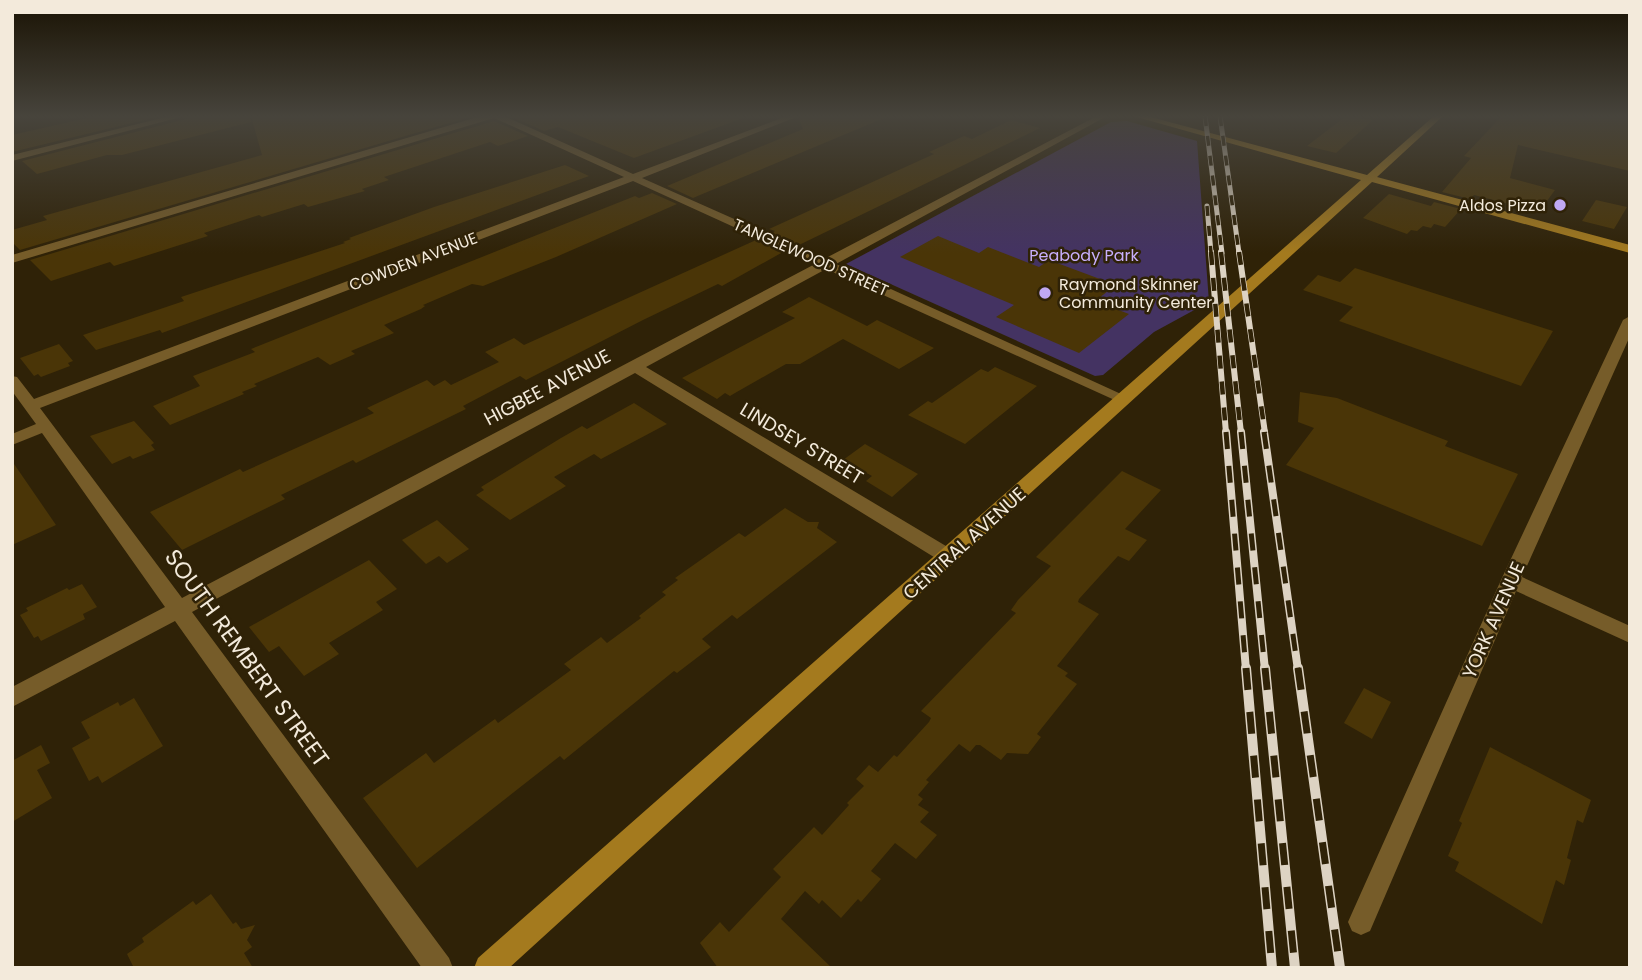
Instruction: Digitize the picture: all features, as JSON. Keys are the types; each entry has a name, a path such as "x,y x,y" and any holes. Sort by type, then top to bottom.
{"main road":[{"path":"1307,162 1630,249"},
{"name":"CENTRAL AVENUE","path":"488,968 1390,162"}],"street":[{"path":"12,259 337,162"},
{"name":"TANGLEWOOD STREET","path":"597,162 1124,399"},
{"name":"COWDEN AVENUE","path":"31,406 675,162"},
{"name":"HIGBEE AVENUE","path":"12,698 1017,162"},
{"name":"YORK AVENUE","path":"1361,922 1511,580 1630,320"},
{"name":"LINDSEY STREET","path":"633,365 949,557"},
{"name":"SOUTH REMBERT STREET","path":"12,380 439,968"},
{"path":"12,440 47,426"},
{"path":"1511,580 1630,635"}],"green space":[{"name":"Peabody Park","path":"1037,162 1199,162 1209,302 1154,332 1103,375 1095,376 846,264"}],"building":[{"path":"23,162 82,162 37,174"},
{"path":"238,162 318,162 20,250 12,242 12,230 47,220 43,216"},
{"path":"358,162 430,162 384,177 389,180 362,189 365,191 308,207 304,204 262,217 259,215 204,233 208,236 114,266 110,262 51,281 30,260"},
{"path":"725,162 780,162 693,198 667,186"},
{"path":"917,162 971,162 799,245 772,233 775,231 769,229"},
{"path":"1468,162 1514,162 1510,178 1555,190 1539,212 1474,195 1470,199 1442,192"},
{"path":"1590,162 1630,162 1630,171"},
{"path":"565,165 589,176 162,333 160,330 96,350 83,335 184,301 181,297 345,243 343,242 351,239 349,238 434,207"},
{"path":"652,193 677,204 556,257 483,286 472,284 423,305 425,306 421,309 384,325 394,333 351,351 355,354 330,365 318,357 254,384 257,386 242,392 244,394 170,425 153,406 200,386 193,376 255,352 251,349 635,196 639,198"},
{"path":"1389,194 1431,206 1434,202 1461,209 1445,227 1434,224 1431,228 1423,226 1407,234 1363,218"},
{"path":"1596,200 1627,207 1614,229 1582,221"},
{"name":"Raymond Skinner Community Center","path":"938,236 979,253 988,247 1039,267 1049,260 1116,285 1095,301 1129,314 1079,353 996,317 1014,305 900,257"},
{"path":"756,240 783,252 722,286 718,284 526,380 520,376 463,406 466,409 356,463 353,460 281,495 285,499 182,550 150,512 240,469 243,472 374,413 367,408 427,380 434,386 445,380 451,385 499,362 485,352 514,338 524,345"},
{"path":"1355,268 1553,331 1521,386 1339,321 1353,307 1303,290 1318,275 1340,282"},
{"path":"809,297 867,326 877,320 934,348 899,369 843,339 800,364 786,364 730,396 725,393 717,399 682,378 795,318 782,312"},
{"path":"59,344 73,361 68,363 70,366 41,377 38,374 34,376 20,358"},
{"path":"995,367 1037,386 965,444 908,415 928,401 932,403 981,369 988,372"},
{"path":"1300,392 1337,398 1448,441 1445,446 1518,474 1482,546 1286,465 1314,428 1298,422"},
{"path":"634,403 667,424 601,459 594,454 554,477 566,486 510,520 476,495 484,490 481,487 561,438 582,426 587,429"},
{"path":"134,421 154,443 151,445 155,450 112,464 90,436"},
{"path":"865,444 918,474 892,497 866,481 872,476 843,460"},
{"path":"12,461 56,525 12,545"},
{"path":"1122,471 1161,490 1125,529 1147,540 1129,561 1118,556 1079,599 1078,602 1099,614 1057,666 1068,673 1065,676 1077,684 1037,734 1041,737 1028,754 1007,753 1001,760 980,745 976,745 970,752 959,744 926,780 929,782 918,795 923,799 918,805 929,812 920,822 937,835 916,859 895,843 871,871 881,879 861,902 858,899 841,918 822,900 819,904 805,891 781,919 832,968 718,968 700,943 720,922 729,932 781,877 773,869 814,827 822,835 849,805 847,803 864,786 856,779 869,765 878,772 894,755 897,757 929,722 931,718 921,711 1016,613 1011,610 1018,600 1051,566 1036,557"},
{"path":"785,508 808,522 819,522 817,528 837,542 737,619 732,615 702,639 711,647 677,673 674,671 564,760 560,756 417,868 363,798 426,753 434,763 495,719 498,723 571,670 564,664 601,637 607,643 641,618 639,616 666,595 662,592 678,580 675,578 739,533 745,537"},
{"path":"437,520 469,549 447,563 439,556 426,564 402,540"},
{"path":"369,560 397,589 376,602 383,610 329,643 339,654 304,676 279,646 269,652 249,627"},
{"path":"82,584 97,607 83,614 85,619 41,641 38,636 34,638 20,615 28,611 26,608 67,588 69,590"},
{"path":"1364,688 1391,702 1372,739 1344,723"},
{"path":"134,698 163,746 102,783 98,776 89,781 72,748 90,738 81,722 118,702 120,706"},
{"path":"41,745 50,763 37,770 52,798 12,822 12,761"},
{"path":"1490,747 1591,800 1583,823 1577,820 1567,858 1571,860 1564,885 1556,880 1542,924 1455,871 1459,862 1448,856 1462,823 1459,821"},
{"path":"211,894 233,924 236,922 241,929 255,925 247,940 252,947 244,953 253,968 134,968 127,954 144,942 142,938 193,901 196,905"}],"railway":[{"path":"1211,162 1222,253"},
{"path":"1226,162 1239,253"},
{"path":"1207,206 1211,253"},
{"path":"1211,252 1226,433"},
{"path":"1221,252 1241,433"},
{"path":"1239,252 1265,433"},
{"path":"1226,432 1246,670"},
{"path":"1241,432 1265,670"},
{"path":"1264,432 1298,670"},
{"path":"1246,668 1272,968"},
{"path":"1265,668 1295,968"},
{"path":"1298,668 1340,968"}],"place":[{"name":"Aldos Pizza","path":"1560,205"},
{"name":"Raymond Skinner Community Center","path":"1045,293"}]}
